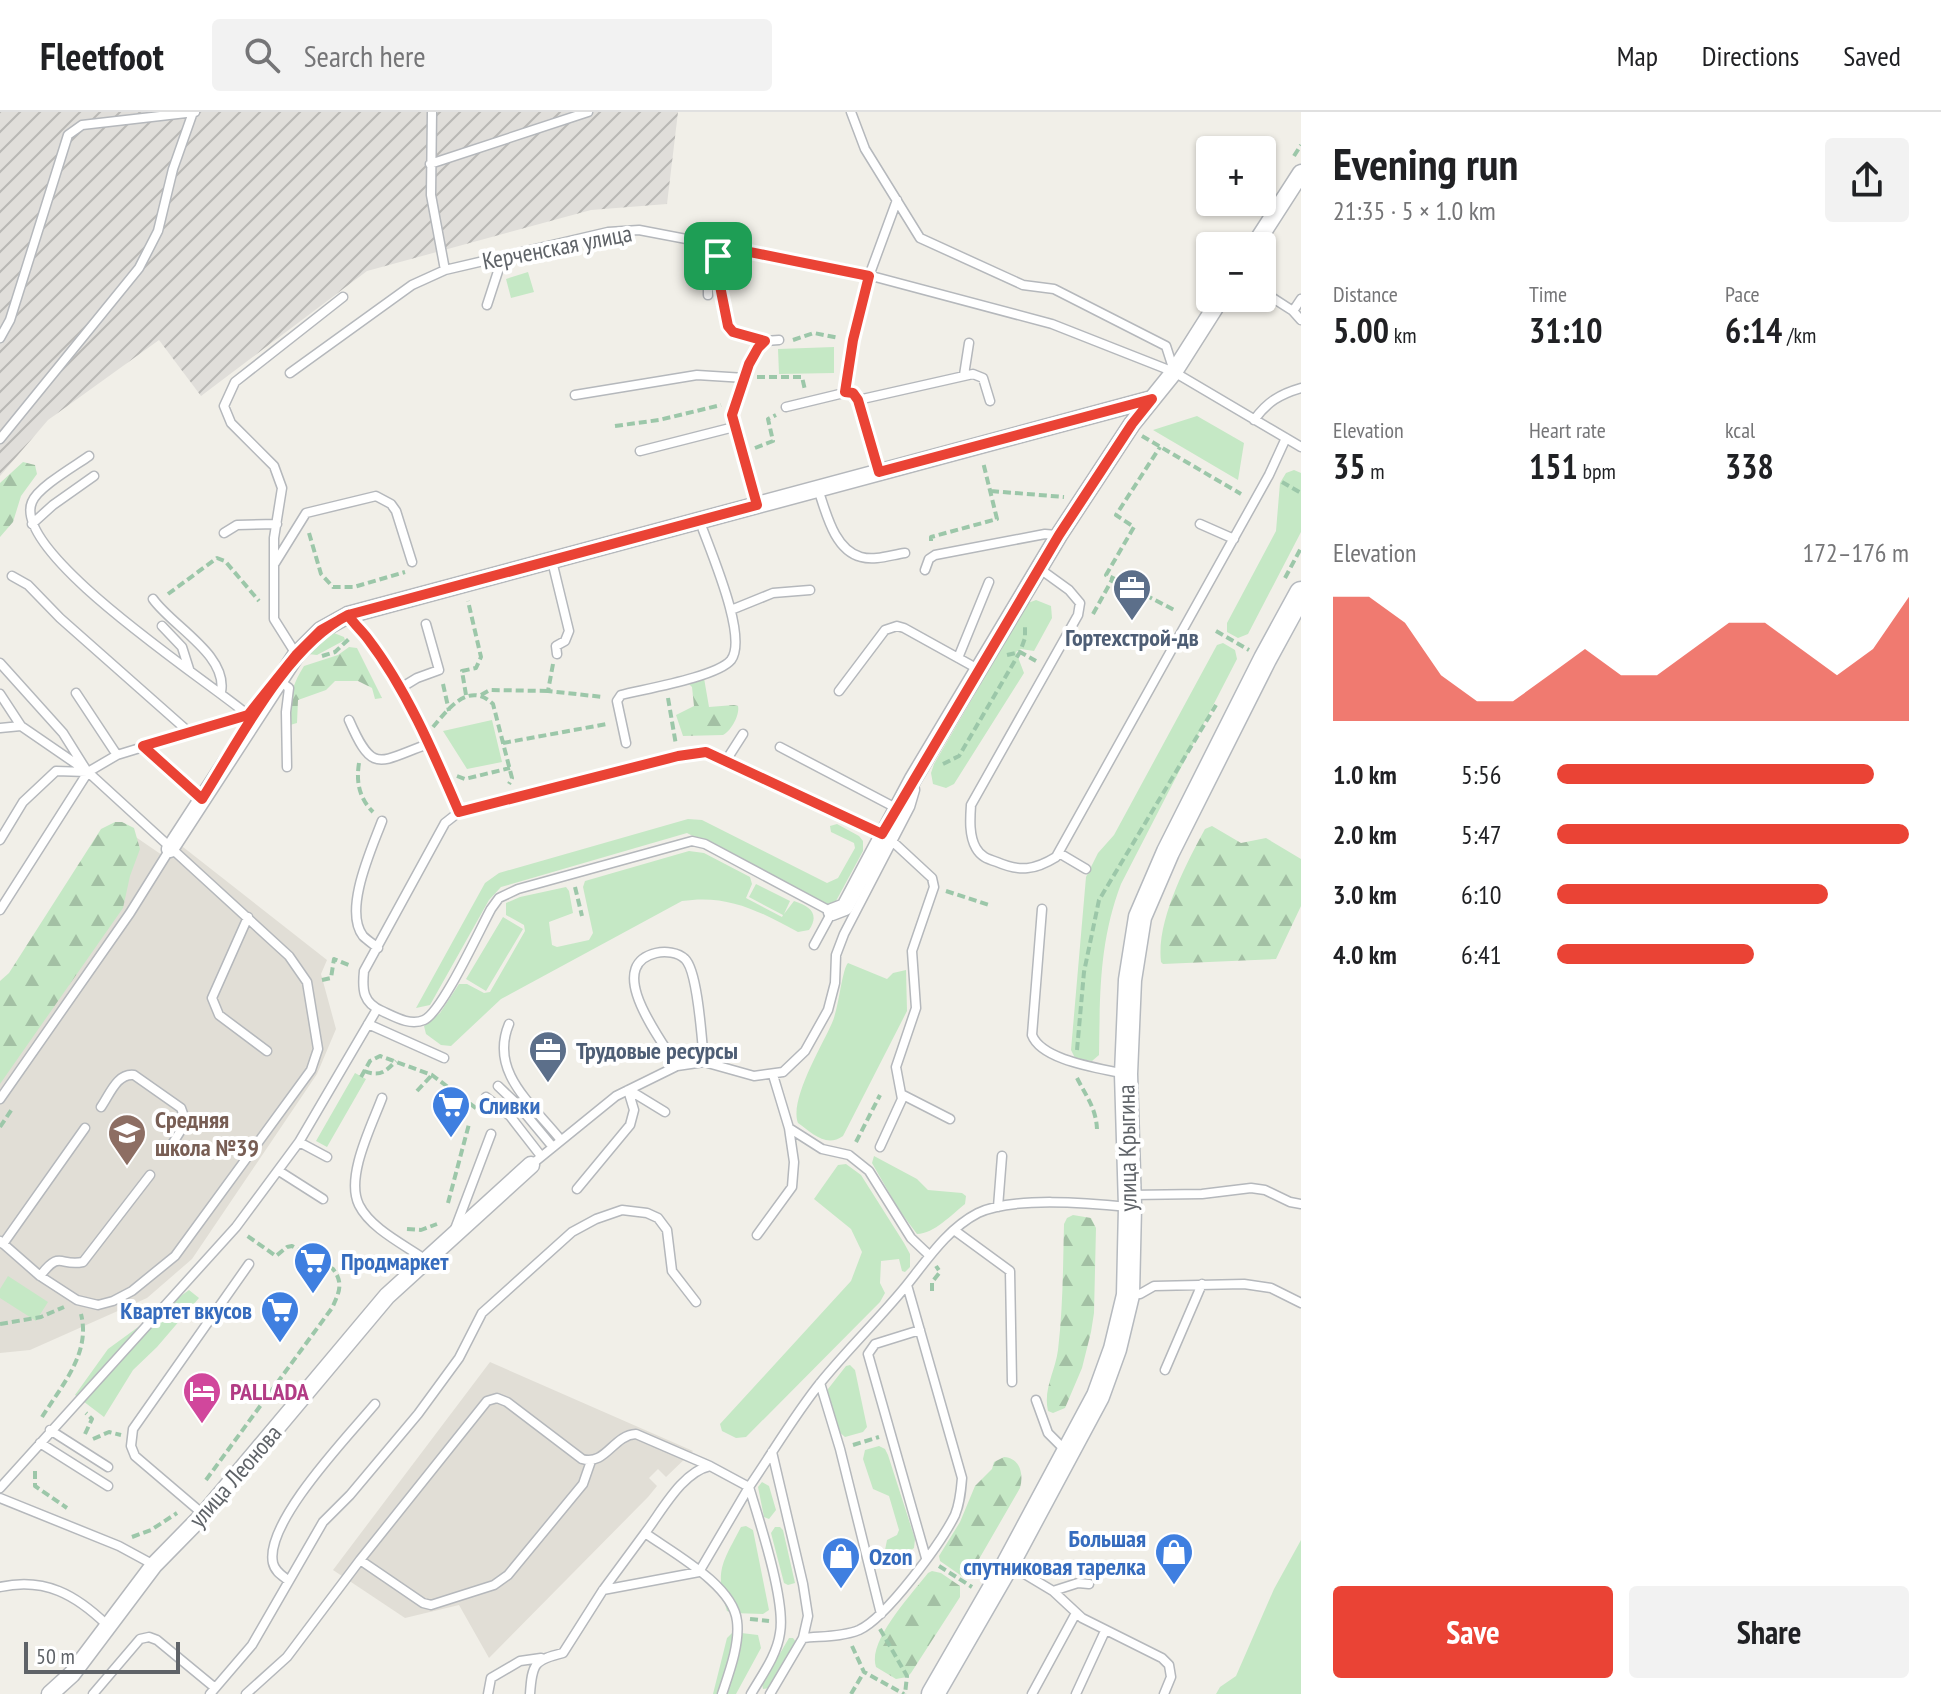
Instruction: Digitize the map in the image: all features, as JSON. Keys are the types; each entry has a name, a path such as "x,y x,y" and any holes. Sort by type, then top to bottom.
{"main road":[{"name":"улица Крыгина","path":"933,1694 1068,1453 1098,1396 1115,1349 1128,1295 1130,1201 1126,1074 1130,980 1140,917 1175,839 1265,659 1291,588"}],"street":[{"path":"1263,232 1301,173"},
{"path":"832,912 845,907 887,837 896,808 1059,535 1152,399 1174,372 1212,312"},
{"path":"170,849 296,655 321,630 348,615 1152,399"},
{"name":"улица Леонова","path":"50,1694 72,1674 154,1565 204,1514 387,1296 536,1160"}],"lane":[{"path":"432,112 432,203 445,270"},
{"path":"430,164 588,112"},
{"path":"851,112 865,149 920,238 1023,285 1054,289 1166,346 1174,372"},
{"path":"0,338 10,320 68,135 82,125 193,113 173,169 158,231 139,268 0,439"},
{"path":"853,340 869,276 897,200"},
{"name":"Керченская улица","path":"290,373 412,285 445,270 608,232 639,230 869,276 1052,324 1174,372 1301,447"},
{"path":"720,246 718,276 728,326 733,332 765,341 779,340"},
{"path":"487,305 503,256"},
{"path":"708,295 708,288 718,276"},
{"path":"296,655 274,619 274,564 282,488 274,466 231,423 224,406 235,382 343,297"},
{"path":"1293,311 1301,299"},
{"path":"1276,300 1301,320"},
{"path":"757,505 732,415 749,364 765,341"},
{"path":"964,375 969,343"},
{"path":"858,400 973,374 983,378 990,401"},
{"path":"575,395 697,375 745,378"},
{"path":"1254,420 1265,405 1282,394 1301,388"},
{"path":"786,407 845,392 853,393 858,400 879,472"},
{"path":"640,451 734,427"},
{"path":"1039,569 1069,590 1080,603 1078,615 971,805 970,823 975,847 982,856 1012,869 1042,866 1059,853 1234,539 1286,438"},
{"path":"89,456 35,496 29,514 32,524 49,549 146,640 221,692 248,715"},
{"path":"32,524 94,476"},
{"path":"818,489 837,538 856,555 875,558 905,553"},
{"path":"274,564 293,538 303,515 376,496 396,511 412,562"},
{"path":"626,743 617,701 621,695 712,672 732,659 736,640 731,610 699,519"},
{"path":"224,533 237,525 277,524"},
{"path":"1200,524 1234,539"},
{"path":"925,570 929,559 935,555 1045,534 1059,535"},
{"path":"552,560 569,631 565,641 556,646 555,657"},
{"path":"12,576 28,585 60,618 190,733"},
{"path":"958,658 989,582"},
{"path":"731,610 773,593 810,590"},
{"path":"154,601 174,623 197,641 211,659 222,679 221,692"},
{"path":"348,615 368,639 430,739 459,812"},
{"path":"399,689 439,670 426,624"},
{"path":"162,626 182,647 189,670"},
{"path":"839,691 885,630 893,626 904,628 978,669"},
{"path":"0,663 63,733 88,772"},
{"path":"0,910 88,772 117,755 248,715 279,679 289,688 287,767"},
{"path":"76,693 117,755"},
{"path":"0,694 21,726 88,772 289,956 307,982 318,1049 311,1070 175,1256 132,1291 98,1305 77,1300 40,1276 2,1242 85,1128"},
{"path":"349,720 370,759 381,761 430,739"},
{"path":"0,728 21,726"},
{"path":"727,759 743,734"},
{"path":"143,746 202,799"},
{"path":"780,747 896,808"},
{"path":"814,945 832,912 705,844 692,841 518,889 499,898 437,1010 422,1021 405,1021 377,1009 365,999 362,990 364,971 445,823 459,812 678,756 706,752 727,759 887,837 932,878 934,887 912,951 916,1008 896,1067 903,1095 880,1147"},
{"path":"0,840 23,802 56,771 88,772"},
{"path":"486,1097 510,1116 536,1160 607,1102 677,1066 704,1062 754,1076 773,1075 795,1063 821,1027 833,995 836,955 887,837 913,798 917,772"},
{"path":"378,948 362,935 358,926 357,897 360,878 382,821"},
{"path":"0,1099 130,913 170,849"},
{"path":"1059,853 1086,869"},
{"path":"1042,909 1032,1035 1039,1047 1065,1060 1126,1074"},
{"path":"248,917 212,998 219,1015 267,1051"},
{"path":"677,1066 640,1006 633,985 635,969 641,961 654,954 671,952 686,959 693,974 704,1062"},
{"path":"0,1488 219,1247 279,1171 377,1009"},
{"path":"368,1024 444,1058"},
{"path":"509,1024 502,1046 508,1074 560,1139"},
{"path":"101,1107 121,1076 127,1074 134,1075 181,1108 186,1122 166,1154"},
{"path":"757,1235 792,1187 794,1162 789,1128 773,1075"},
{"path":"498,1086 552,1146"},
{"path":"628,1090 665,1112"},
{"path":"577,1189 630,1125 634,1110 628,1090"},
{"path":"903,1095 950,1119"},
{"path":"382,1098 358,1162 354,1184 358,1205 372,1222 426,1260"},
{"path":"789,1128 822,1149 849,1155 869,1171 911,1238 929,1255"},
{"path":"454,1234 491,1134"},
{"path":"299,1142 327,1157"},
{"path":"998,1207 1002,1156"},
{"path":"279,1171 323,1199"},
{"path":"40,1276 50,1263 60,1259 75,1264 83,1262 150,1175"},
{"path":"603,1590 699,1572 749,1487 820,1383 907,1285 929,1255 954,1230 978,1213 998,1207 1130,1201 1251,1188 1301,1204"},
{"path":"93,1694 140,1639 149,1637 157,1640 212,1690 252,1645 323,1522 350,1495 459,1358 482,1313 572,1232 622,1210 647,1213 658,1218 667,1230 672,1271 696,1302"},
{"path":"954,1230 1010,1271 1012,1382"},
{"path":"204,1514 135,1456 131,1438 136,1422 249,1264"},
{"path":"1165,1370 1202,1284"},
{"path":"1128,1295 1140,1294 1154,1286 1244,1284 1271,1288 1301,1303"},
{"path":"803,1638 860,1630 877,1617 930,1560 960,1501 962,1478 907,1285"},
{"path":"920,1330 875,1344 868,1354 930,1560"},
{"path":"820,1383 840,1449 877,1617"},
{"path":"246,1694 287,1657 487,1401 497,1398 507,1402 582,1459 599,1459 624,1436 636,1434 710,1466 749,1487 776,1591 781,1630 776,1650 751,1694"},
{"path":"1036,1400 1048,1433 1068,1453"},
{"path":"289,1581 278,1572 273,1561 275,1545 288,1515 299,1495 375,1404"},
{"path":"50,1430 108,1467"},
{"path":"40,1443 108,1486"},
{"path":"770,1694 803,1638 808,1616 772,1452"},
{"path":"360,1560 423,1603 431,1605 494,1585 508,1575 583,1484 591,1461"},
{"path":"488,1694 491,1678 520,1661 563,1653 603,1590 687,1478 699,1468 710,1466"},
{"path":"0,1498 119,1546 154,1565"},
{"path":"645,1533 724,1590 737,1620 729,1673 722,1694"},
{"path":"1008,1564 1053,1591 1076,1613 1105,1631 1162,1658 1169,1665 1171,1677 1164,1694"},
{"path":"0,1587 31,1583 56,1590 83,1602 107,1625"},
{"path":"1053,1591 1078,1583 1089,1584"},
{"path":"1032,1694 1076,1613"},
{"path":"1076,1694 1105,1631"},
{"path":"530,1694 534,1666 541,1658"}],"path":[{"path":"779,340 792,340 814,333 853,340 845,392"},
{"path":"745,378 802,377"},
{"path":"615,426 659,420 735,402"},
{"path":"741,452 772,442 768,418 786,407"},
{"path":"1136,433 1245,496 1244,500"},
{"path":"1160,447 1116,515 1134,527 1106,575 1178,612"},
{"path":"935,555 931,537 997,519 982,460"},
{"path":"1269,475 1301,493"},
{"path":"991,491 1082,499"},
{"path":"303,515 321,574 333,587 354,587 403,573 412,562"},
{"path":"1291,588 1301,548"},
{"path":"154,601 217,558 225,561 274,619"},
{"path":"1091,618 1113,578"},
{"path":"465,591 481,657 476,668 462,671 466,695"},
{"path":"917,772 948,763 959,756 1020,652 1026,629 1018,605"},
{"path":"1216,631 1249,651 1256,637"},
{"path":"548,691 555,657"},
{"path":"665,684 678,756"},
{"path":"444,687 449,711"},
{"path":"430,739 436,723 460,698 481,695 490,690 548,691 617,701"},
{"path":"481,695 493,704 512,778 498,803"},
{"path":"1097,1129 1091,1101 1078,1081 1076,1062 1084,972 1099,900 1216,705"},
{"path":"503,743 621,721"},
{"path":"362,749 358,785 365,804 373,812"},
{"path":"451,770 465,779 510,768"},
{"path":"575,884 582,916"},
{"path":"934,887 989,905"},
{"path":"307,982 331,978 334,959"},
{"path":"363,1074 375,1057 396,1061 432,1075 417,1091"},
{"path":"357,1068 363,1074 385,1073 396,1061"},
{"path":"849,1155 880,1095"},
{"path":"447,1205 469,1124"},
{"path":"397,1227 421,1230 443,1219"},
{"path":"123,1537 135,1537 151,1530 189,1503 332,1308 340,1290 333,1269 292,1246 276,1256 256,1241"},
{"path":"932,1291 932,1282 940,1272"},
{"path":"0,1324 41,1317 77,1300 85,1330 84,1342 65,1380 35,1426"},
{"path":"92,1419 84,1433 95,1440 109,1432 131,1438"},
{"path":"840,1449 890,1434"},
{"path":"51,1449 35,1471 35,1486 77,1514"},
{"path":"930,1560 973,1587"},
{"path":"845,1634 864,1672 905,1694 907,1676 877,1617"},
{"path":"749,1619 769,1621"},
{"path":"851,1694 864,1672"}],"shaded area":[{"path":"0,112 678,112 667,204 591,210 367,271 201,396 159,340 48,420 0,476"},
{"name":"Средняя школа №39","path":"124,829 162,855 183,847 327,960 321,974 336,1029 317,1074 192,1259 147,1298 30,1350 0,1353 0,1020"},
{"path":"490,1362 693,1451 666,1477 658,1469 649,1478 657,1486 648,1497 489,1658 459,1605 405,1618 333,1570"}],"green space":[{"path":"528,272 534,292 511,298 506,279"},
{"path":"834,347 834,373 779,374 778,349"},
{"path":"1197,416 1244,443 1238,480 1153,430"},
{"path":"23,462 35,465 37,474 21,496 13,522 0,537 0,483"},
{"path":"1294,470 1301,473 1301,532 1248,634 1238,638 1227,632 1227,623 1276,531 1280,483 1286,473"},
{"path":"1036,600 1051,606 1052,618 1034,651 1021,649 1016,652 1024,673 954,784 946,788 933,784 931,773 934,764 1028,603"},
{"path":"334,633 345,640 317,655 308,654 324,635"},
{"path":"1223,643 1235,650 1237,659 1121,884 1114,905 1102,968 1099,1055 1092,1061 1075,1058 1071,1050 1086,877 1098,853 1114,835 1217,645"},
{"path":"349,647 357,648 382,698 375,699 372,688 358,681 335,681 326,690 298,700 297,723 290,725 291,694 304,666 338,655"},
{"path":"704,678 709,707 738,706 736,718 723,735 683,736 676,715 694,706 692,687 689,684 673,687"},
{"path":"492,720 502,762 467,769 443,731"},
{"path":"688,819 702,820 827,883 838,878 855,848 854,843 831,832 830,826 837,824 859,836 863,841 863,851 836,901 825,905 687,833 501,887 489,900 430,1005 416,1008 485,883 499,873"},
{"path":"115,822 134,828 140,849 123,908 0,1084 0,981 9,973 101,829"},
{"path":"1212,826 1241,843 1266,838 1301,859 1301,906 1276,959 1161,962 1163,929 1174,893 1205,829"},
{"path":"689,851 704,853 750,877 752,884 746,898 782,917 749,897 756,884 790,901 784,914 794,901 805,905 812,911 814,919 809,930 798,932 756,911 729,902 682,901 501,999 451,1046 441,1045 426,1034 424,1026 440,1013 459,984 467,984 484,993 490,992 525,931 524,925 506,915 506,903 566,887 573,913 549,922 552,945 557,947 589,940 593,933 583,887 585,881"},
{"path":"503,917 523,929 486,991 466,979"},
{"path":"848,963 887,979 893,973 906,970 907,1011 843,1136 825,1140 798,1123 796,1113 802,1087 832,1023"},
{"path":"355,1073 366,1079 327,1147 316,1141"},
{"path":"874,1156 917,1179 928,1190 962,1193 966,1196 965,1204 936,1227 917,1234 872,1163"},
{"path":"846,1164 861,1175 904,1243 910,1254 910,1267 905,1272 899,1259 881,1261 880,1283 885,1293 880,1302 746,1437 736,1438 722,1431 720,1424 851,1281 862,1252 851,1229 814,1199 838,1165"},
{"path":"1073,1215 1091,1218 1096,1228 1094,1313 1082,1368 1065,1408 1053,1413 1048,1411 1047,1395 1060,1334 1064,1224"},
{"path":"8,1276 48,1302 36,1321 0,1298 0,1289"},
{"path":"189,1290 199,1298 133,1370 104,1417 75,1395 108,1349"},
{"path":"850,1365 855,1370 867,1427 863,1432 845,1437 838,1431 827,1395 828,1389"},
{"path":"879,1446 888,1455 915,1539 914,1548 904,1555 890,1554 885,1550 887,1540 897,1535 899,1530 889,1496 873,1489 863,1459 865,1450"},
{"path":"1004,1457 1014,1460 1020,1468 1020,1488 971,1573 963,1577 940,1561 939,1556 960,1522 975,1486 992,1469 994,1462"},
{"path":"762,1482 769,1486 776,1510 769,1519 764,1517 758,1487"},
{"path":"741,1527 753,1530 769,1610 763,1614 727,1611 723,1597 722,1567"},
{"path":"775,1527 783,1530 795,1583 784,1583 771,1533"},
{"path":"1301,1540 1301,1694 1216,1694 1220,1687 1236,1676 1274,1589"},
{"path":"932,1571 941,1573 960,1586 960,1597 911,1673 896,1679 876,1667 878,1644 902,1605"},
{"path":"733,1632 758,1635 761,1648 736,1694 713,1694 727,1638"},
{"path":"789,1638 796,1642 770,1688 763,1689 762,1684"}],"place":[{"name":"Гортехстрой-дв","path":"1132,622"},
{"name":"Трудовые ресурсы","path":"548,1084"},
{"name":"Сливки","path":"451,1139"},
{"name":"Средняя школа №39","path":"127,1167"},
{"name":"Продмаркет","path":"313,1295"},
{"name":"Квартет вкусов","path":"280,1344"},
{"name":"PALLADA","path":"202,1425"},
{"name":"Большая спутниковая тарелка","path":"1174,1586"},
{"name":"Ozon","path":"841,1590"}],"route":[{"path":"718,256 718,276 728,326 733,332 765,341 749,364 732,415 757,505 348,615 321,630 296,655 248,715 143,746 202,799 296,655 321,630 333,623 348,615 368,639 399,689 459,812 678,756 706,752 716,754 882,834 1059,535 1152,399 879,472 858,400 853,393 845,392 853,340 869,276 720,246 718,256"}]}
